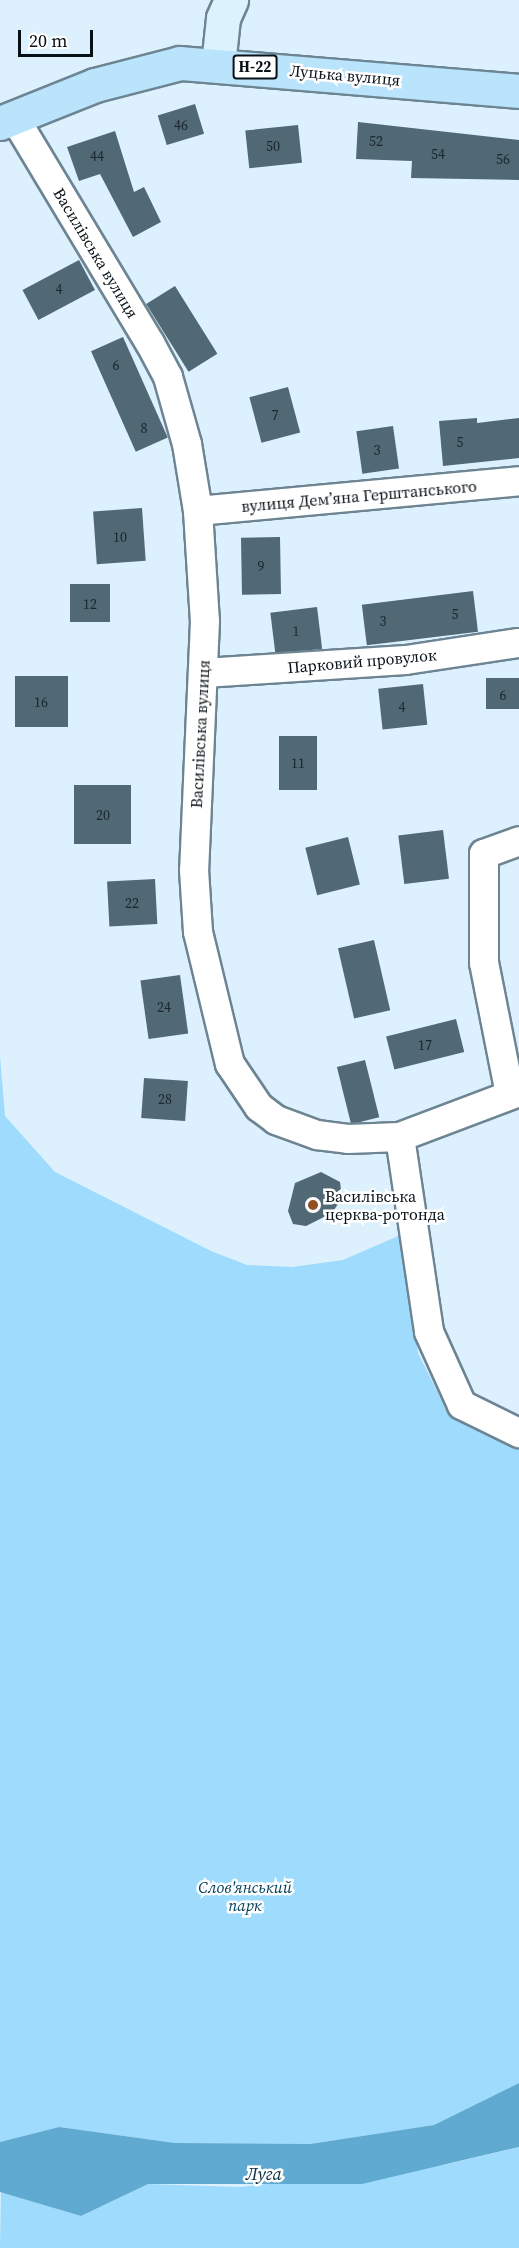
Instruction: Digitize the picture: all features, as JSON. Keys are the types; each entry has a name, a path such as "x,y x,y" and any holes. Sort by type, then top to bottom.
{"main road":[{"name":"Луцька вулиця","path":"7,120 138,74 180,63 519,91"}],"street":[{"path":"218,65 223,18 231,0"},
{"name":"Василівська вулиця","path":"7,120 168,377 188,444 198,511 204,673 194,870 198,932 230,1064 259,1107 295,1129 348,1139 400,1137 515,1093"},
{"name":"вулиця Демʼяна Герштанського","path":"198,511 519,481"},
{"name":"Парковий провулок","path":"204,673 406,660 519,643"},
{"path":"515,1093 484,963 484,854 519,841"},
{"path":"400,1137 429,1332 462,1405 519,1432"}],"green space":[{"name":"Слов'янський парк","path":"0,1056 5,1116 55,1172 211,1251 247,1265 292,1267 343,1260 405,1233 418,1353 449,1415 519,1450 519,2083 434,2125 310,2144 175,2143 59,2127 0,2142"},
{"path":"519,2147 519,2248 0,2248 1,2192 81,2216 148,2184 241,2187 448,2164"}],"water":[{"name":"Луга","path":"519,2083 519,2147 362,2184 148,2184 81,2216 0,2192 0,2142 59,2127 175,2143 310,2144 434,2125"}],"building":[{"path":"195,104 204,134 167,145 158,115"},
{"path":"358,122 519,140 519,180 411,178 412,161 356,159"},
{"path":"298,125 302,163 249,168 245,131"},
{"path":"115,131 134,192 144,187 161,222 133,237 100,174 79,181 67,147"},
{"path":"79,260 95,290 38,320 22,290"},
{"path":"175,286 217,354 189,372 146,304"},
{"path":"123,337 168,437 136,452 91,351"},
{"path":"288,387 300,432 262,443 249,397"},
{"path":"477,418 477,423 519,418 519,458 443,466 439,421"},
{"path":"393,426 399,469 362,474 356,431"},
{"path":"142,508 146,561 97,564 93,511"},
{"path":"280,537 281,594 242,595 241,538"},
{"path":"70,584 110,584 110,622 70,622"},
{"path":"473,591 478,632 367,645 362,605"},
{"path":"317,607 322,649 275,654 270,613"},
{"path":"15,676 68,676 68,727 15,727"},
{"path":"486,678 519,678 519,709 486,709"},
{"path":"423,684 427,725 383,729 378,689"},
{"path":"279,736 317,736 317,790 279,790"},
{"path":"74,785 131,785 131,844 74,844"},
{"path":"443,830 449,879 404,884 398,835"},
{"path":"348,837 360,885 317,895 305,848"},
{"path":"155,879 157,924 109,926 107,882"},
{"path":"374,940 390,1010 354,1018 338,948"},
{"path":"180,975 188,1033 149,1039 140,981"},
{"path":"456,1019 464,1052 394,1069 386,1036"},
{"path":"365,1060 379,1117 351,1124 337,1067"},
{"path":"144,1078 188,1081 185,1121 141,1118"},
{"name":"Василівська церква-ротонда","path":"321,1172 340,1182 342,1198 332,1213 306,1226 293,1224 288,1211 295,1183"}],"place":[{"name":"Василівська церква-ротонда","path":"313,1205"}]}
